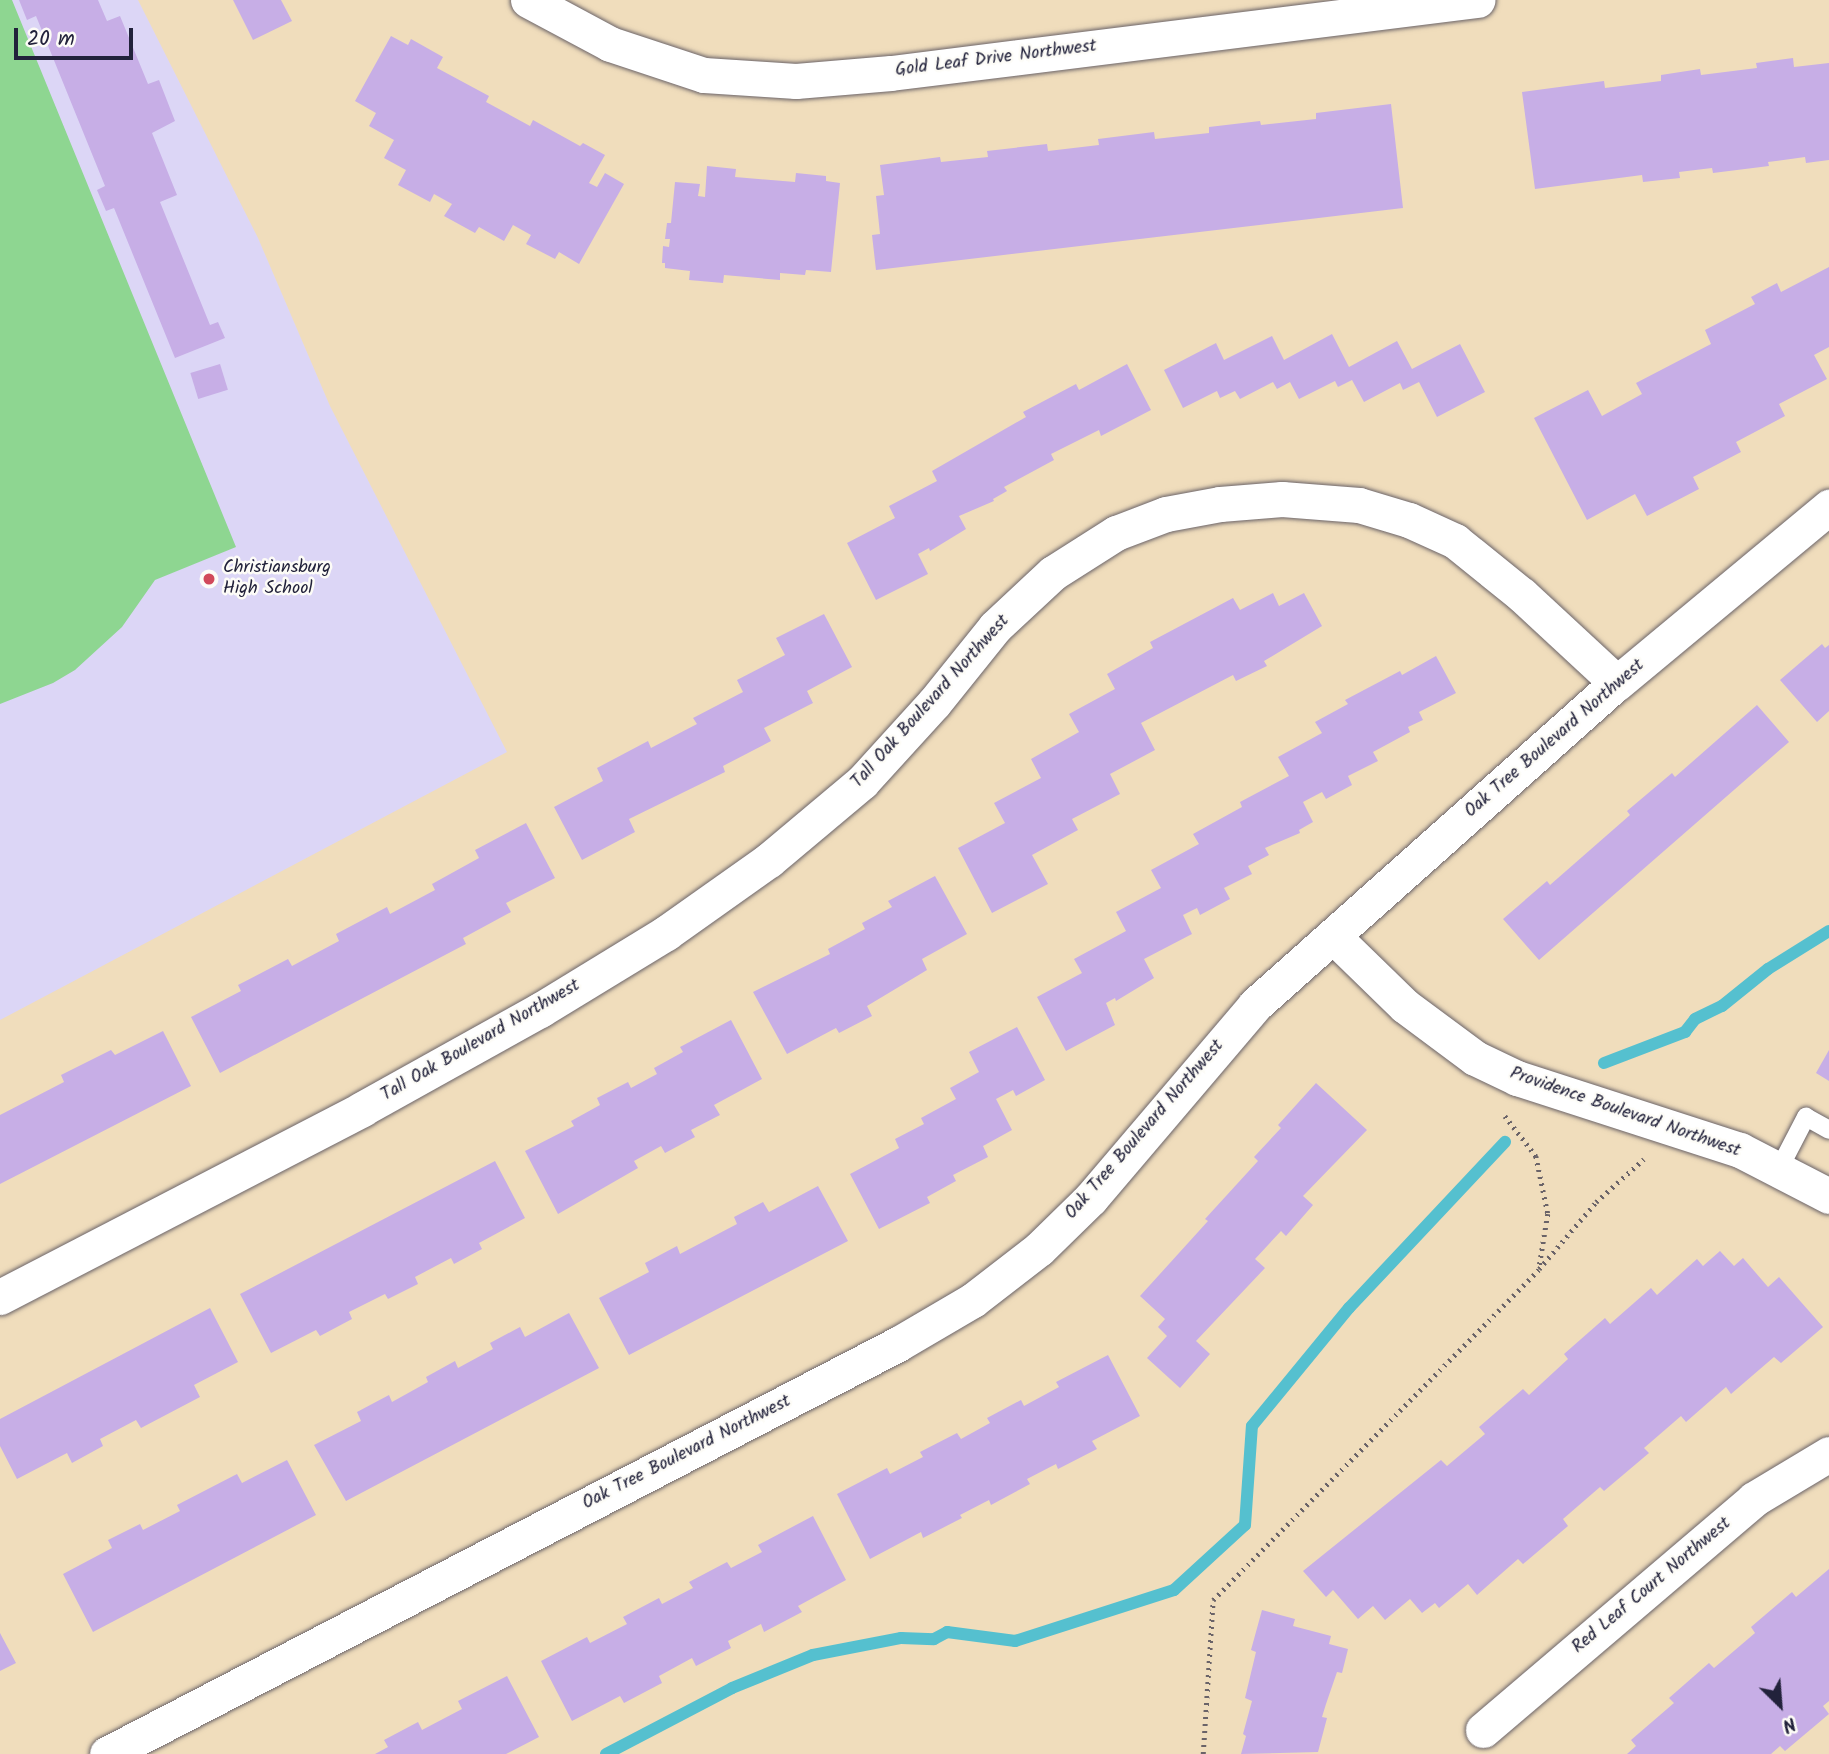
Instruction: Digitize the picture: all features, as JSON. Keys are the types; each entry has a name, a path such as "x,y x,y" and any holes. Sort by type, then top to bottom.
{"street":[{"name":"Gold Leaf Drive Northwest","path":"528,0 610,44 704,75 796,81 904,71 1477,0"},
{"name":"Tall Oak Boulevard Northwest","path":"0,1297 362,1109 540,1010 666,933 769,860 862,782 927,710 995,627 1053,573 1115,533 1166,514 1220,504 1282,499 1359,505 1409,520 1455,541 1522,595 1617,683"},
{"name":"Oak Tree Boulevard Northwest","path":"107,1754 898,1344 973,1300 1039,1249 1091,1198 1255,1004 1617,683 1829,507"},
{"name":"Providence Boulevard Northwest","path":"1333,936 1371,974 1439,1033 1475,1058 1504,1072 1574,1097 1654,1120 1740,1150 1829,1196"},
{"name":"Red Leaf Court Northwest","path":"1483,1730 1754,1499 1829,1454"}],"lane":[{"path":"1779,1169 1806,1117 1829,1130"}],"path":[{"path":"1504,1072 1493,1100 1536,1156 1548,1214 1539,1269"},
{"path":"1203,1754 1213,1600 1539,1269 1596,1202 1644,1159 1654,1120"}],"shaded area":[{"name":"Christiansburg High School","path":"0,0 138,0 258,238 330,406 507,752 0,1020"}],"green space":[{"path":"0,0 12,0 236,547 155,580 122,627 75,670 53,683 0,704"}],"building":[{"path":"19,0 98,0 107,21 120,16 148,84 159,80 175,121 152,133 177,195 160,202 210,325 218,322 225,338 175,358 114,208 106,211 97,190 105,186 36,16 27,20"},
{"path":"233,0 281,0 292,21 253,40"},
{"path":"391,36 408,45 411,39 443,57 437,68 489,96 486,102 530,126 533,120 580,146 583,143 605,155 589,183 597,187 605,173 624,184 579,264 559,252 555,259 526,244 531,235 513,225 504,241 479,227 475,233 444,216 452,204 434,194 430,202 398,185 406,170 384,158 394,140 369,126 376,113 355,101"},
{"path":"1793,58 1794,67 1829,63 1829,160 1806,163 1805,157 1768,162 1769,166 1713,173 1712,168 1679,172 1680,178 1643,182 1642,175 1535,189 1522,92 1604,81 1605,88 1661,81 1661,75 1700,69 1701,75 1757,68 1756,63"},
{"path":"1391,104 1403,208 876,270 872,235 880,234 876,196 884,195 880,165 940,157 941,162 988,157 987,151 1047,144 1048,151 1099,145 1098,139 1154,132 1155,139 1209,133 1209,127 1260,121 1261,125 1316,119 1316,113"},
{"path":"707,166 736,169 735,177 795,182 796,173 826,176 826,181 840,183 831,272 806,270 805,275 780,273 780,280 724,275 723,283 689,280 690,271 665,268 665,263 662,263 663,246 669,247 670,239 665,239 667,223 671,223 675,182 700,184 698,196 705,197"},
{"path":"1829,267 1829,347 1814,355 1827,379 1779,404 1785,416 1736,442 1741,452 1693,477 1699,489 1647,516 1635,494 1587,520 1534,418 1588,390 1602,416 1642,394 1636,383 1711,344 1705,330 1755,304 1751,297 1777,283 1781,292"},
{"path":"1332,334 1349,367 1397,341 1412,369 1460,344 1485,392 1437,417 1419,382 1403,390 1400,383 1364,402 1352,380 1338,387 1335,381 1299,399 1290,382 1277,389 1273,382 1240,399 1235,391 1220,398 1217,391 1183,408 1164,370 1216,343 1224,360 1272,336 1284,360"},
{"path":"220,364 228,390 198,399 190,373"},
{"path":"1127,364 1151,410 1101,436 1099,430 1051,454 1054,460 1004,487 1007,491 993,499 994,501 959,516 966,529 930,551 929,548 918,554 928,574 876,600 847,543 895,518 889,506 937,481 932,471 1026,417 1023,412 1076,384 1079,390"},
{"path":"1273,593 1279,606 1304,593 1322,626 1264,661 1267,666 1236,681 1233,675 1141,723 1155,750 1110,774 1120,794 1072,819 1078,830 1032,855 1048,884 992,913 958,848 1005,823 994,803 1041,778 1031,759 1079,732 1069,714 1115,689 1107,674 1153,648 1150,642 1233,598 1240,610"},
{"path":"824,614 852,667 807,691 813,703 764,728 771,741 723,766 725,772 629,819 635,832 582,860 554,807 603,781 597,768 648,741 651,748 697,724 693,718 743,692 737,680 785,655 776,638"},
{"path":"1822,644 1825,648 1829,645 1829,711 1817,722 1780,680"},
{"path":"1436,656 1456,693 1419,712 1423,720 1408,727 1410,732 1373,752 1378,761 1348,776 1352,785 1326,799 1322,792 1303,802 1313,822 1299,830 1300,833 1265,848 1269,855 1248,866 1252,874 1224,888 1230,899 1200,915 1197,908 1183,915 1192,934 1144,959 1154,978 1116,1001 1115,998 1106,1003 1115,1025 1066,1051 1037,997 1082,973 1074,959 1126,931 1116,912 1161,888 1151,870 1199,844 1193,834 1242,807 1240,802 1289,776 1278,757 1322,733 1315,722 1348,704 1345,700 1400,671 1402,675"},
{"path":"1757,705 1789,742 1539,960 1503,919 1547,881 1550,885 1630,815 1627,811 1672,773 1675,777"},
{"path":"526,823 555,878 506,903 511,912 463,938 466,944 220,1073 191,1017 241,991 238,985 288,959 292,966 339,941 336,934 387,907 390,914 435,890 432,884 479,858 475,850"},
{"path":"935,876 967,934 922,959 927,970 867,1006 872,1016 839,1033 836,1028 787,1054 753,992 830,954 828,949 865,929 862,923 892,907 888,901"},
{"path":"731,1020 762,1079 714,1105 720,1115 691,1130 695,1137 665,1153 661,1146 634,1161 638,1168 558,1214 525,1151 574,1126 571,1121 600,1105 597,1098 628,1082 631,1088 657,1074 654,1068 683,1052 680,1047"},
{"path":"1017,1027 1045,1080 1016,1096 1013,1090 996,1099 1012,1130 983,1146 988,1157 953,1175 956,1181 927,1197 930,1203 879,1229 850,1174 899,1148 895,1139 924,1124 921,1118 956,1099 950,1088 979,1072 969,1052"},
{"path":"163,1031 191,1086 0,1184 0,1115 64,1082 61,1075 111,1050 115,1055"},
{"path":"1829,1050 1829,1081 1816,1073"},
{"path":"1316,1083 1367,1130 1303,1196 1313,1205 1286,1236 1281,1231 1255,1259 1265,1268 1196,1341 1210,1354 1180,1388 1147,1358 1167,1336 1158,1327 1165,1319 1140,1296 1258,1161 1254,1157 1281,1128 1278,1125"},
{"path":"495,1161 525,1218 479,1243 482,1249 454,1264 451,1258 415,1277 418,1284 388,1299 385,1294 349,1312 352,1319 320,1336 316,1330 271,1353 240,1294"},
{"path":"818,1186 848,1241 629,1355 599,1298 649,1272 645,1263 677,1246 680,1254 737,1224 734,1217 763,1202 769,1212"},
{"path":"1720,1251 1734,1266 1743,1258 1768,1287 1779,1277 1823,1327 1781,1363 1774,1357 1731,1394 1726,1387 1686,1422 1681,1416 1644,1448 1649,1453 1604,1491 1600,1487 1563,1519 1568,1526 1523,1564 1518,1559 1477,1595 1468,1584 1439,1608 1435,1603 1422,1613 1410,1599 1385,1620 1373,1606 1358,1619 1333,1590 1326,1597 1303,1571 1441,1460 1447,1466 1485,1434 1479,1427 1523,1389 1529,1395 1568,1359 1564,1354 1605,1318 1610,1324 1651,1288 1657,1295 1697,1259 1703,1266"},
{"path":"210,1308 238,1362 194,1385 200,1397 141,1428 136,1420 100,1439 103,1446 72,1463 67,1453 17,1479 0,1446 0,1419"},
{"path":"569,1313 599,1368 346,1501 314,1445 361,1421 357,1412 389,1395 392,1402 428,1382 426,1377 455,1361 458,1368 493,1349 490,1343 520,1327 525,1337"},
{"path":"1108,1355 1140,1416 1092,1441 1097,1449 1058,1469 1056,1464 1027,1479 1030,1484 991,1505 989,1500 960,1515 962,1518 923,1538 921,1532 870,1559 837,1494 887,1468 890,1474 923,1457 920,1452 957,1433 961,1439 990,1423 987,1418 1021,1400 1024,1406 1059,1387 1056,1382"},
{"path":"287,1460 316,1515 93,1632 63,1574 112,1548 108,1540 140,1524 143,1530 180,1511 177,1505 237,1474 242,1483"},
{"path":"813,1516 846,1580 798,1606 802,1612 764,1632 761,1624 728,1641 731,1648 696,1666 692,1658 659,1676 662,1683 624,1703 620,1696 572,1721 541,1661 587,1637 590,1643 627,1624 623,1617 659,1598 662,1604 693,1588 689,1582 727,1562 731,1568 762,1552 758,1545"},
{"path":"1829,1569 1829,1701 1823,1706 1829,1714 1785,1751 1780,1746 1771,1754 1627,1754 1636,1746 1631,1740 1674,1703 1669,1698 1709,1663 1714,1668 1755,1633 1751,1627 1792,1592 1796,1597"},
{"path":"1262,1610 1295,1619 1293,1626 1331,1636 1329,1644 1348,1649 1342,1673 1337,1672 1322,1717 1327,1718 1318,1752 1241,1754 1246,1736 1243,1734 1252,1701 1245,1698 1256,1652 1251,1650"},
{"path":"0,1633 16,1663 0,1671"},
{"path":"507,1676 539,1737 506,1754 375,1754 388,1747 384,1740 418,1722 422,1730 462,1709 458,1701"}],"waterway":[{"path":"1604,1063 1685,1032 1695,1019 1722,1006 1768,969 1829,931"},
{"path":"606,1754 732,1688 813,1655 901,1638 934,1639 947,1632 1015,1641 1174,1590 1245,1525 1252,1426 1349,1308 1505,1142"}],"place":[{"name":"Christiansburg High School","path":"209,579"}]}
